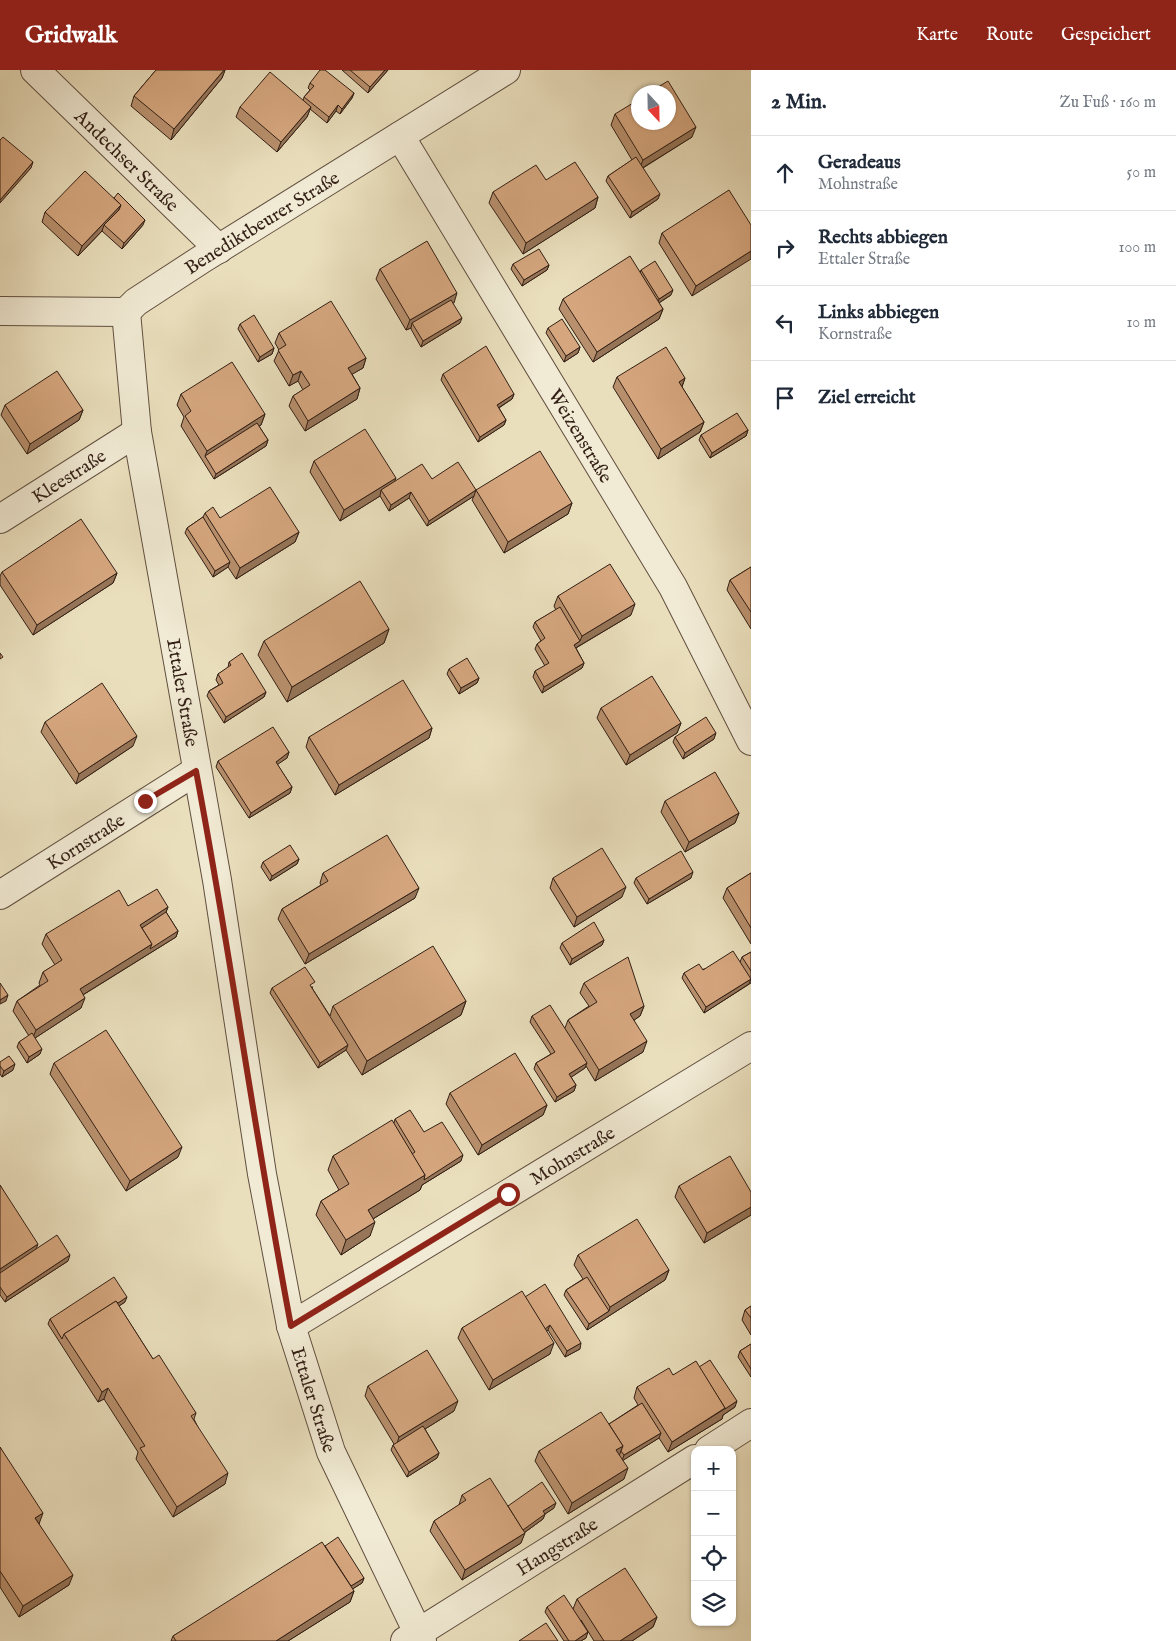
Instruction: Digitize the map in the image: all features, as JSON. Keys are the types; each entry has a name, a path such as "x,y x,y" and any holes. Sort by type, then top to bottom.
{"street":[{"name":"Andechser Straße","path":"35,70 219,249"},
{"name":"Benediktbeurer Straße","path":"126,312 136,302 219,249 506,70"},
{"name":"Weizenstraße","path":"400,136 673,587 751,741"},
{"path":"0,311 126,312"},
{"name":"Ettaler Straße","path":"126,312 137,432 225,930 262,1174 291,1326 331,1452 415,1638"},
{"name":"Kleestraße","path":"0,519 137,432"},
{"name":"Kornstraße","path":"0,895 196,771"},
{"name":"Mohnstraße","path":"291,1326 751,1046"},
{"path":"715,1446 751,1423"},
{"name":"Hangstraße","path":"415,1638 691,1462"}],"building":[{"path":"156,70 224,70 174,129 134,96"},
{"path":"320,70 325,70 354,93 342,109 338,105 329,117 304,97 314,86 310,83"},
{"path":"350,70 385,70 370,87"},
{"path":"270,72 311,107 281,142 240,107"},
{"path":"668,81 670,85 661,85"},
{"path":"676,94 696,127 643,160 615,114 631,104 631,130 676,130"},
{"path":"3,137 33,162 0,200 0,140"},
{"path":"636,157 660,194 632,212 608,176"},
{"path":"575,162 598,197 526,243 493,192 536,165 546,180"},
{"path":"85,171 121,205 82,246 45,212"},
{"path":"729,190 751,225 751,251 696,286 662,233"},
{"path":"118,193 145,220 124,243 104,225 119,210 121,205 114,198"},
{"path":"427,241 457,293 410,320 380,269"},
{"path":"539,249 549,265 524,280 513,264"},
{"path":"630,256 663,309 597,352 563,299"},
{"path":"655,261 673,290 659,299 641,270"},
{"path":"451,300 462,318 423,341 412,323"},
{"path":"331,301 366,358 348,368 360,388 308,421 293,396 310,385 301,371 293,375 278,350 286,345 279,333"},
{"path":"254,315 274,348 260,357 240,324"},
{"path":"562,319 580,347 566,356 548,328"},
{"path":"486,346 514,394 497,405 506,420 480,437 443,374"},
{"path":"666,347 685,378 679,382 704,422 661,449 617,377"},
{"path":"232,362 265,414 207,451 185,416 191,411 181,394"},
{"path":"57,371 83,410 30,444 5,405"},
{"path":"737,413 748,430 712,453 701,435"},
{"path":"257,423 268,440 216,474 205,456"},
{"path":"365,429 396,478 344,510 314,461"},
{"path":"540,451 572,503 508,542 476,490"},
{"path":"458,462 476,490 429,521 411,492 391,505 381,490 422,464 432,479"},
{"path":"270,487 299,532 240,568 205,513 213,507 220,518"},
{"path":"203,517 230,562 215,571 187,528"},
{"path":"81,519 117,573 37,625 2,572"},
{"path":"610,564 635,604 582,636 558,596"},
{"path":"751,567 751,612 730,580"},
{"path":"360,581 389,629 292,687 264,641"},
{"path":"560,607 580,641 574,645 584,663 544,687 535,671 549,663 537,644 545,638 535,622"},
{"path":"242,653 266,692 226,717 209,691 223,683 218,674 231,665 229,662"},
{"path":"467,658 479,678 461,688 449,669"},
{"path":"652,676 681,723 630,755 601,708"},
{"path":"403,680 432,728 339,785 309,737"},
{"path":"102,683 137,736 79,774 45,722"},
{"path":"706,717 716,733 685,753 675,737"},
{"path":"273,727 289,752 276,762 292,787 251,813 218,761"},
{"path":"715,772 739,813 689,842 665,801"},
{"path":"387,835 419,888 309,954 282,909 328,881 323,873"},
{"path":"290,845 299,859 272,876 263,862"},
{"path":"602,848 626,887 577,917 553,878"},
{"path":"681,851 693,872 649,899 636,878"},
{"path":"751,873 751,928 727,888"},
{"path":"157,889 168,907 140,925 152,944 80,989 85,998 36,1030 17,1001 48,981 43,972 62,960 46,934 119,890 128,906"},
{"path":"166,912 178,931 150,949 152,944 142,928"},
{"path":"594,922 604,940 572,959 562,943"},
{"path":"433,946 466,1001 367,1061 333,1006"},
{"path":"733,951 751,979 706,1007 684,973 699,964 703,970"},
{"path":"751,952 751,971 742,957"},
{"path":"628,957 644,1006 630,1014 647,1041 599,1070 568,1020 597,1002 584,983"},
{"path":"305,967 315,982 310,985 348,1045 320,1063 272,988"},
{"path":"0,983 8,995 0,1000"},
{"path":"550,1005 587,1063 569,1074 576,1085 557,1097 536,1063 555,1052 532,1016"},
{"path":"106,1030 182,1147 130,1181 54,1063"},
{"path":"32,1033 42,1049 29,1057 19,1042"},
{"path":"515,1053 547,1105 482,1145 450,1093"},
{"path":"9,1056 15,1064 4,1071 0,1066 0,1062"},
{"path":"410,1110 424,1132 442,1122 463,1155 424,1180 425,1175 412,1154 415,1152 395,1119"},
{"path":"392,1120 425,1175 368,1210 375,1222 346,1240 321,1201 349,1184 333,1156"},
{"path":"730,1156 751,1192 751,1207 707,1233 679,1186"},
{"path":"0,1185 38,1244 0,1269"},
{"path":"637,1219 669,1270 610,1307 578,1255"},
{"path":"57,1235 70,1255 7,1297 0,1287 0,1273"},
{"path":"114,1277 127,1297 118,1303 116,1301 64,1334 62,1339 50,1319"},
{"path":"587,1277 609,1311 589,1324 566,1290"},
{"path":"545,1284 581,1343 567,1351 550,1325 545,1329 525,1297"},
{"path":"522,1291 554,1343 493,1380 462,1328"},
{"path":"116,1301 153,1359 159,1355 196,1413 191,1416 228,1473 177,1507 140,1448 145,1446 108,1388 102,1392 64,1334"},
{"path":"751,1306 751,1318 745,1310"},
{"path":"751,1344 751,1369 740,1351"},
{"path":"427,1350 458,1401 399,1437 368,1386"},
{"path":"710,1360 737,1401 725,1409 699,1367"},
{"path":"696,1361 725,1408 672,1442 637,1387 669,1368 673,1375"},
{"path":"642,1403 661,1433 624,1455 621,1451 623,1446 609,1424"},
{"path":"601,1412 623,1446 616,1450 628,1468 572,1503 539,1451"},
{"path":"423,1426 439,1453 409,1472 393,1445"},
{"path":"0,1447 43,1513 35,1518 73,1575 23,1606 0,1571"},
{"path":"490,1478 525,1533 465,1570 434,1521 466,1500 462,1495"},
{"path":"542,1482 556,1503 543,1511 545,1514 523,1530 508,1506"},
{"path":"338,1537 364,1578 351,1586 325,1546"},
{"path":"322,1542 354,1591 276,1641 176,1641 173,1636"},
{"path":"625,1568 657,1617 620,1641 604,1641 577,1599"},
{"path":"564,1595 588,1632 575,1641 569,1641 547,1607"},
{"path":"546,1623 558,1641 519,1641"}],"route":[{"path":"145,801 196,771 238,1008 262,1174 291,1326 508,1194"}]}
